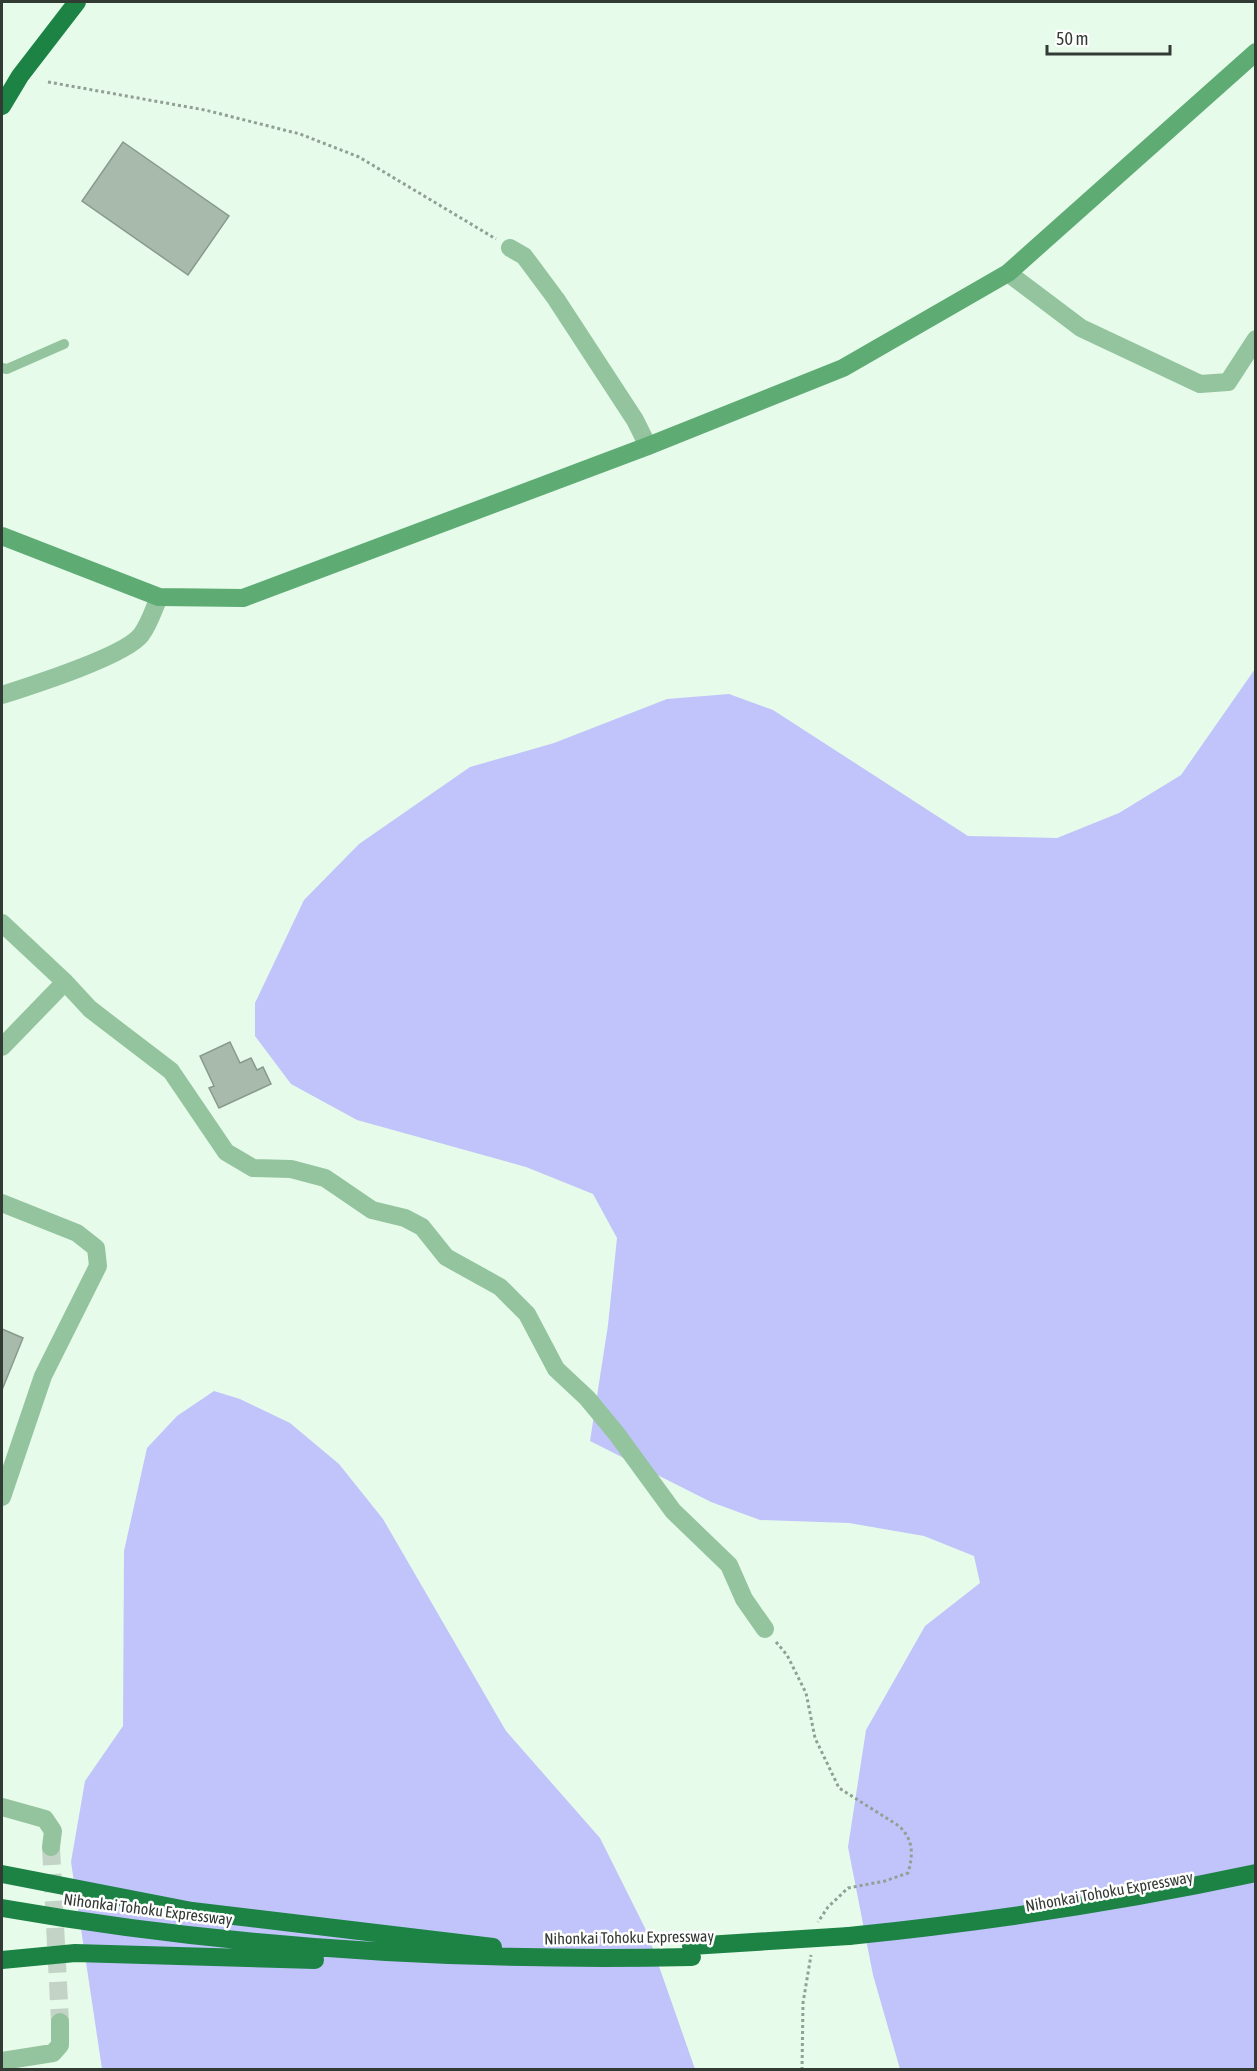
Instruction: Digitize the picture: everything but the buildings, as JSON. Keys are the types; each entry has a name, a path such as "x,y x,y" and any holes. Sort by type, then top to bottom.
{"highway":[{"path":"2,106 20,76 77,2"},
{"name":"Nihonkai Tohoku Expressway","path":"849,1941 1043,1913 1174,1891 1256,1873"},
{"path":"2,1874 192,1911 493,1953"},
{"name":"Nihonkai Tohoku Expressway","path":"2,1908 157,1933 304,1947 493,1953 691,1951 849,1941 1044,1924 1256,1883"},
{"name":"Nihonkai Tohoku Expressway","path":"2,1898 158,1923 493,1953"},
{"path":"2,1960 75,1953 325,1960 493,1953"}],"street":[{"path":"2,536 159,597 243,598 648,446 843,368 1008,273 1256,52"},
{"path":"510,248 525,256 556,299 635,420 648,446"},
{"path":"1008,273 1081,328 1200,384 1227,382 1256,339"},
{"path":"2,695 50,680 122,649 141,636 159,597"},
{"path":"2,923 65,982 90,1010 171,1071 226,1152 253,1168 291,1169 325,1178 372,1210 405,1218 423,1227 446,1257 500,1287 526,1314 555,1369 587,1398 616,1433 673,1511 729,1565 744,1599 765,1629"},
{"path":"2,1047 65,982"},
{"path":"2,1203 76,1233 96,1248 98,1266 43,1376 2,1497"},
{"path":"2,1807 45,1819 53,1832 51,1847"},
{"path":"2,2061 53,2053 60,2045 60,2022"}],"lane":[{"path":"2,368 7,369 64,344"}],"path":[{"path":"48,82 205,110 300,134 359,157 510,248"},
{"path":"765,1629 787,1655 806,1693 815,1738 839,1788 907,1833 913,1855 908,1873 885,1881 848,1888 828,1907 818,1921 816,1932"},
{"path":"802,2070 802,2003 814,1944"}],"shaded area":[{"path":"1255,669 1255,2069 900,2069 873,1975 848,1847 866,1730 925,1626 980,1583 974,1556 924,1536 849,1523 760,1520 711,1502 590,1441 608,1325 617,1238 593,1194 526,1167 357,1120 291,1084 255,1036 255,1003 304,900 359,844 470,767 554,743 667,699 729,694 773,710 968,836 1057,838 1119,813 1181,775"},
{"path":"214,1391 240,1399 290,1423 339,1464 383,1519 506,1731 600,1838 647,1932 695,2069 102,2069 71,1862 85,1781 123,1726 124,1551 147,1448 177,1416"}],"tunnel":[{"path":"51,1847 60,2022"}]}
